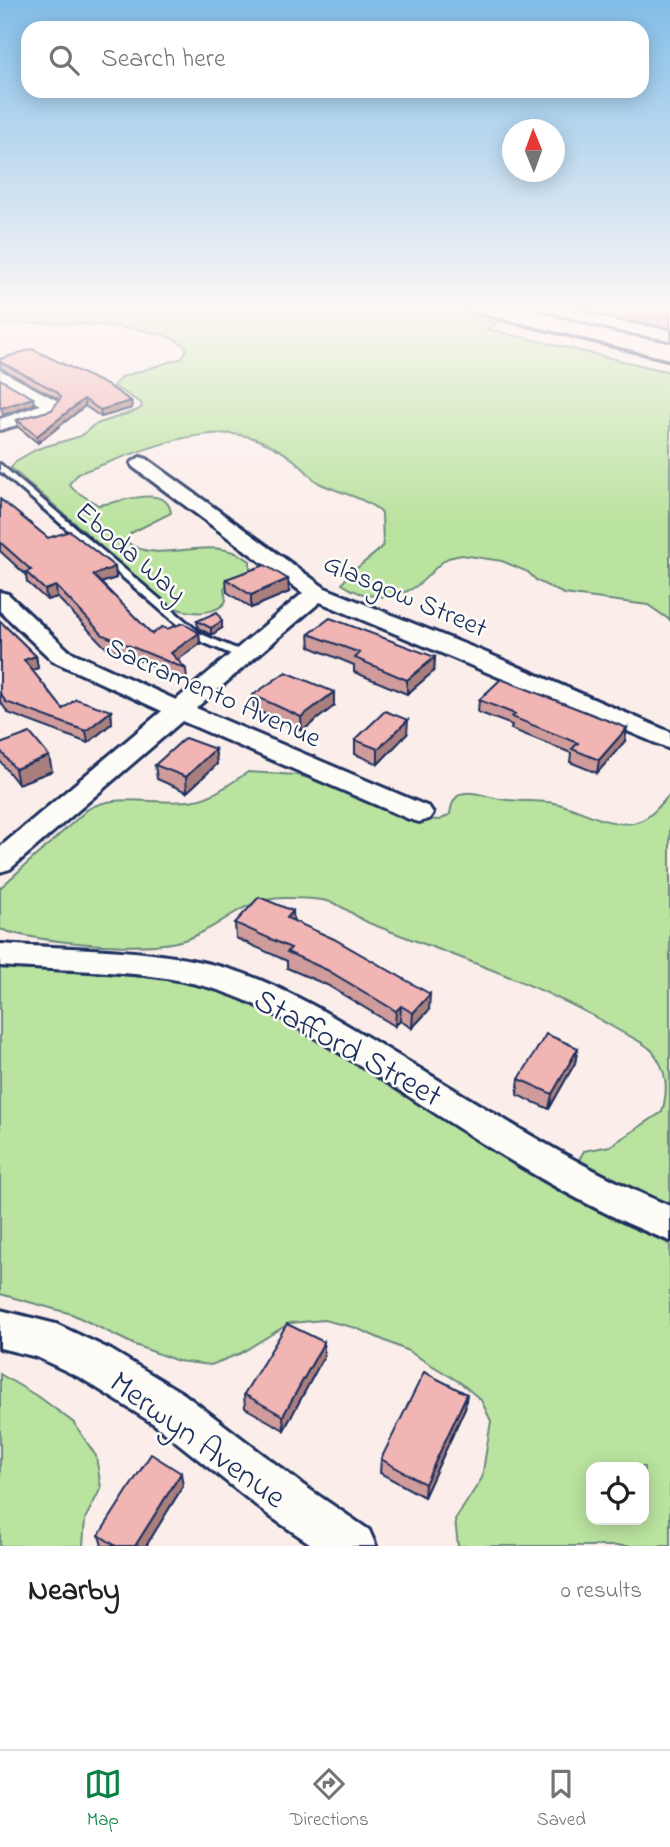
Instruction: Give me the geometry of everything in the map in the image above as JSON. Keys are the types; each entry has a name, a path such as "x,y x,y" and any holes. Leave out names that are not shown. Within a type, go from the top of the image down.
{"street":[{"path":"0,425 49,408 47,400 6,378"},
{"name":"Glasgow Street","path":"140,463 317,593 476,657 670,741"},
{"path":"0,862 317,593"},
{"name":"Sacramento Avenue","path":"0,599 61,656 181,711 419,813"},
{"name":"Stafford Street","path":"0,955 153,966 230,982 281,1003 532,1153 630,1208 670,1224"},
{"name":"Merwyn Avenue","path":"0,1329 42,1338 96,1364 169,1409 287,1501 353,1546"}],"lane":[{"name":"Eboda Way","path":"0,467 197,636 243,655"}],"green space":[{"path":"121,378 670,378 670,620 648,605 564,594 537,581 528,572 502,561 462,555 448,558 406,592 388,596 359,593 342,584 383,546 382,513 360,499 319,483 294,460 265,442 239,434 217,433 193,436 145,449 79,473 69,484 98,505 140,497 161,499 167,504 171,513 131,533 127,542 140,549 155,552 219,549 235,552 250,561 250,572 224,588 226,601 218,608 206,612 181,610 145,588 11,468 16,461 37,449 81,436 94,425 142,407 141,403 113,386"},
{"path":"248,772 297,775 343,788 423,819 440,820 450,814 456,797 476,793 507,800 554,803 613,822 633,823 649,816 670,794 670,1207 577,1163 584,1151 610,1146 662,1112 666,1089 664,1074 662,1066 650,1049 558,998 496,971 369,923 333,903 306,898 285,898 255,903 198,935 167,944 64,942 0,929 0,888 88,809 113,801 195,800 216,792"},
{"path":"0,967 163,978 221,989 270,1010 670,1245 670,1546 458,1546 455,1520 482,1478 491,1421 481,1400 461,1383 408,1351 356,1328 324,1320 290,1323 241,1353 211,1365 178,1361 135,1345 72,1314 0,1294"},
{"path":"0,1374 42,1399 74,1423 96,1456 101,1488 85,1519 83,1546 0,1546"}],"building":[{"path":"31,378 93,378 131,401 100,410 84,399 37,436 17,420 52,410 61,397 56,391"},
{"path":"0,379 33,398 1,408"},
{"path":"0,499 48,538 70,531 115,567 93,575 152,634 162,627 167,629 183,623 199,633 171,653 186,669 103,635 56,586 45,590 26,572 31,570 0,542"},
{"path":"265,565 288,579 251,595 226,579"},
{"path":"217,612 222,621 211,628 197,621"},
{"path":"330,618 435,657 407,680 355,658 360,653 309,634"},
{"path":"0,621 36,656 24,660 63,709 76,699 111,711 86,731 6,702 0,693"},
{"path":"286,672 334,692 301,717 253,695"},
{"path":"501,679 627,728 599,760 572,749 578,743 512,717 515,714 479,700"},
{"path":"385,711 408,720 378,749 355,740"},
{"path":"30,733 49,756 15,769 0,750 0,744"},
{"path":"185,738 215,749 186,777 155,765"},
{"path":"259,897 293,911 287,918 334,939 430,994 413,1013 401,1006 396,1011 327,970 287,952 291,948 235,923"},
{"path":"546,1034 578,1048 552,1094 519,1079"},
{"path":"287,1324 324,1342 283,1416 244,1394"},
{"path":"424,1372 467,1394 425,1484 381,1459"},
{"path":"151,1454 181,1473 135,1546 116,1546 99,1535"}]}
